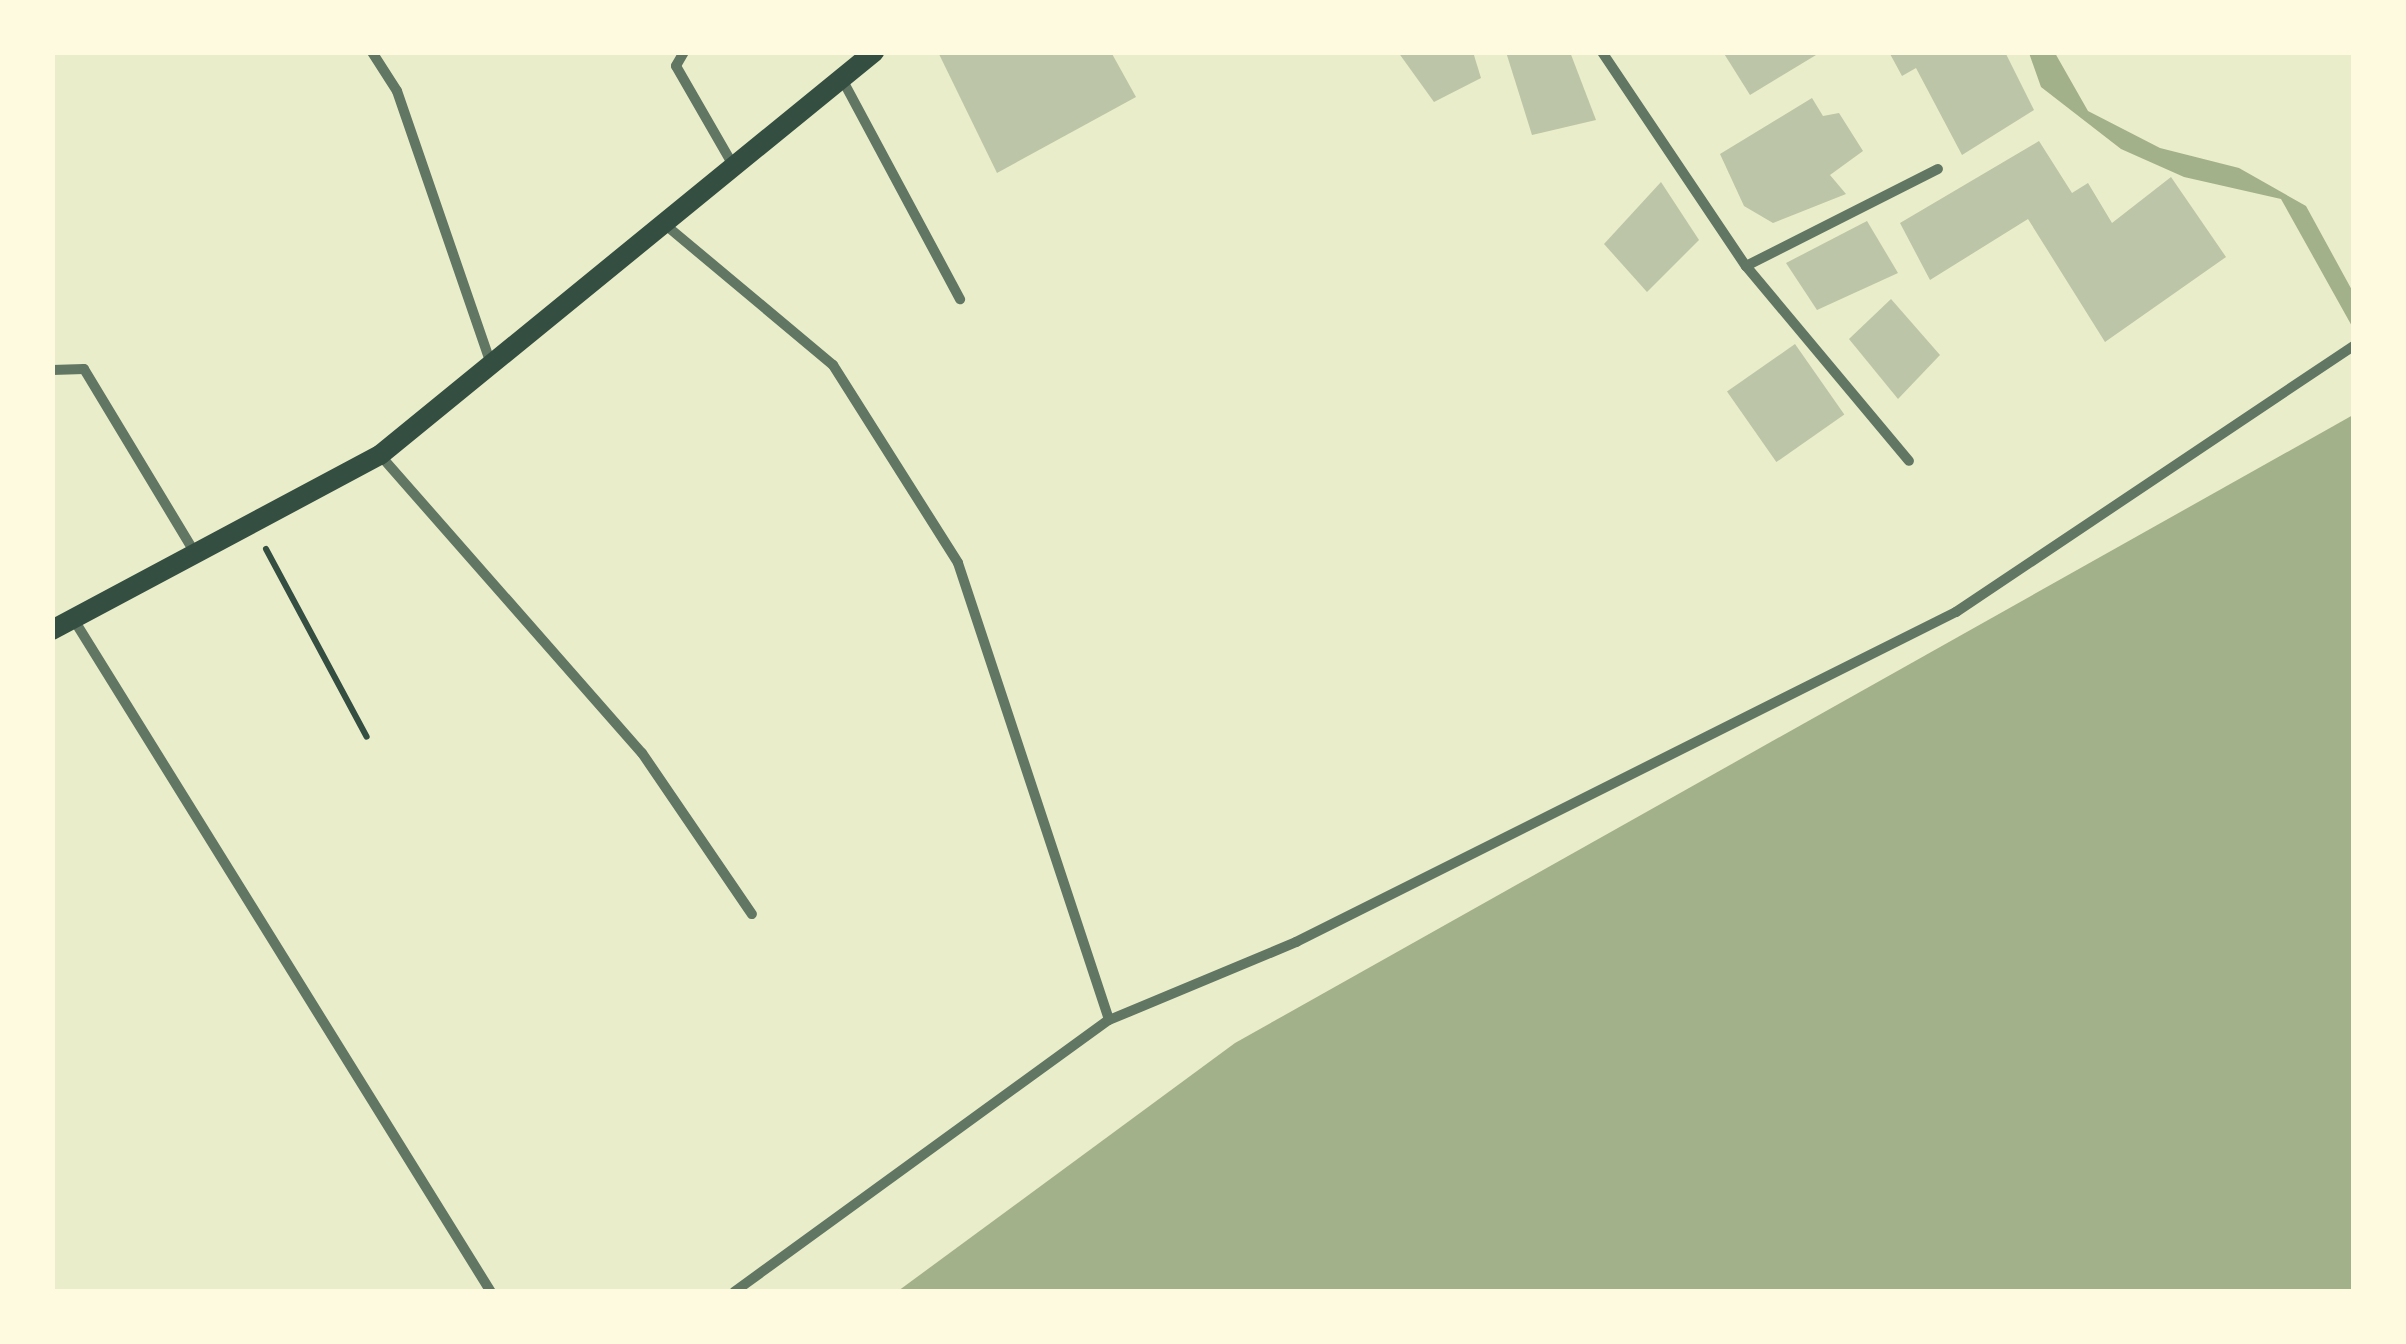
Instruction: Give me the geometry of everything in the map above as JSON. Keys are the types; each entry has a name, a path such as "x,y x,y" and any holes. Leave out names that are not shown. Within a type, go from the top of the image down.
{"main road":[{"path":"52,630 199,560 380,455 490,358 874,52"}],"street":[{"path":"372,52 397,92 490,358"},
{"path":"684,52 676,66 733,165"},
{"path":"1602,52 1746,266 1908,462"},
{"path":"842,78 960,298"},
{"path":"1746,266 1938,169"},
{"path":"661,222 832,365 958,563 1108,1020"},
{"path":"734,1292 1108,1020 1296,942 1956,612 2354,346"},
{"path":"52,370 84,370 199,560"},
{"path":"380,455 642,753 752,914"},
{"path":"74,620 491,1292"}],"path":[{"path":"254,528 366,737"}],"shaded area":[{"path":"2029,53 2055,53 2088,111 2160,148 2239,168 2306,206 2353,292 2353,328 2281,199 2184,177 2121,149 2041,87"},
{"path":"2353,415 2353,1291 898,1291 1235,1043"}],"building":[{"path":"938,52 1111,52 1136,97 997,173"},
{"path":"1398,52 1473,52 1481,78 1434,102"},
{"path":"1506,52 1570,52 1596,120 1532,135"},
{"path":"1723,52 1821,52 1750,95"},
{"path":"1889,52 2005,52 2034,110 1962,155 1916,68 1902,76"},
{"path":"1812,98 1823,116 1839,113 1863,151 1830,175 1846,194 1773,223 1744,206 1720,154"},
{"path":"2039,141 2072,193 2088,183 2112,223 2171,177 2226,257 2105,342 2028,219 1930,280 1900,223"},
{"path":"1661,182 1699,240 1647,292 1604,244"},
{"path":"1867,221 1898,273 1817,310 1786,263"},
{"path":"1891,299 1940,355 1898,399 1849,339"},
{"path":"1795,344 1844,414 1776,462 1727,392"}]}
